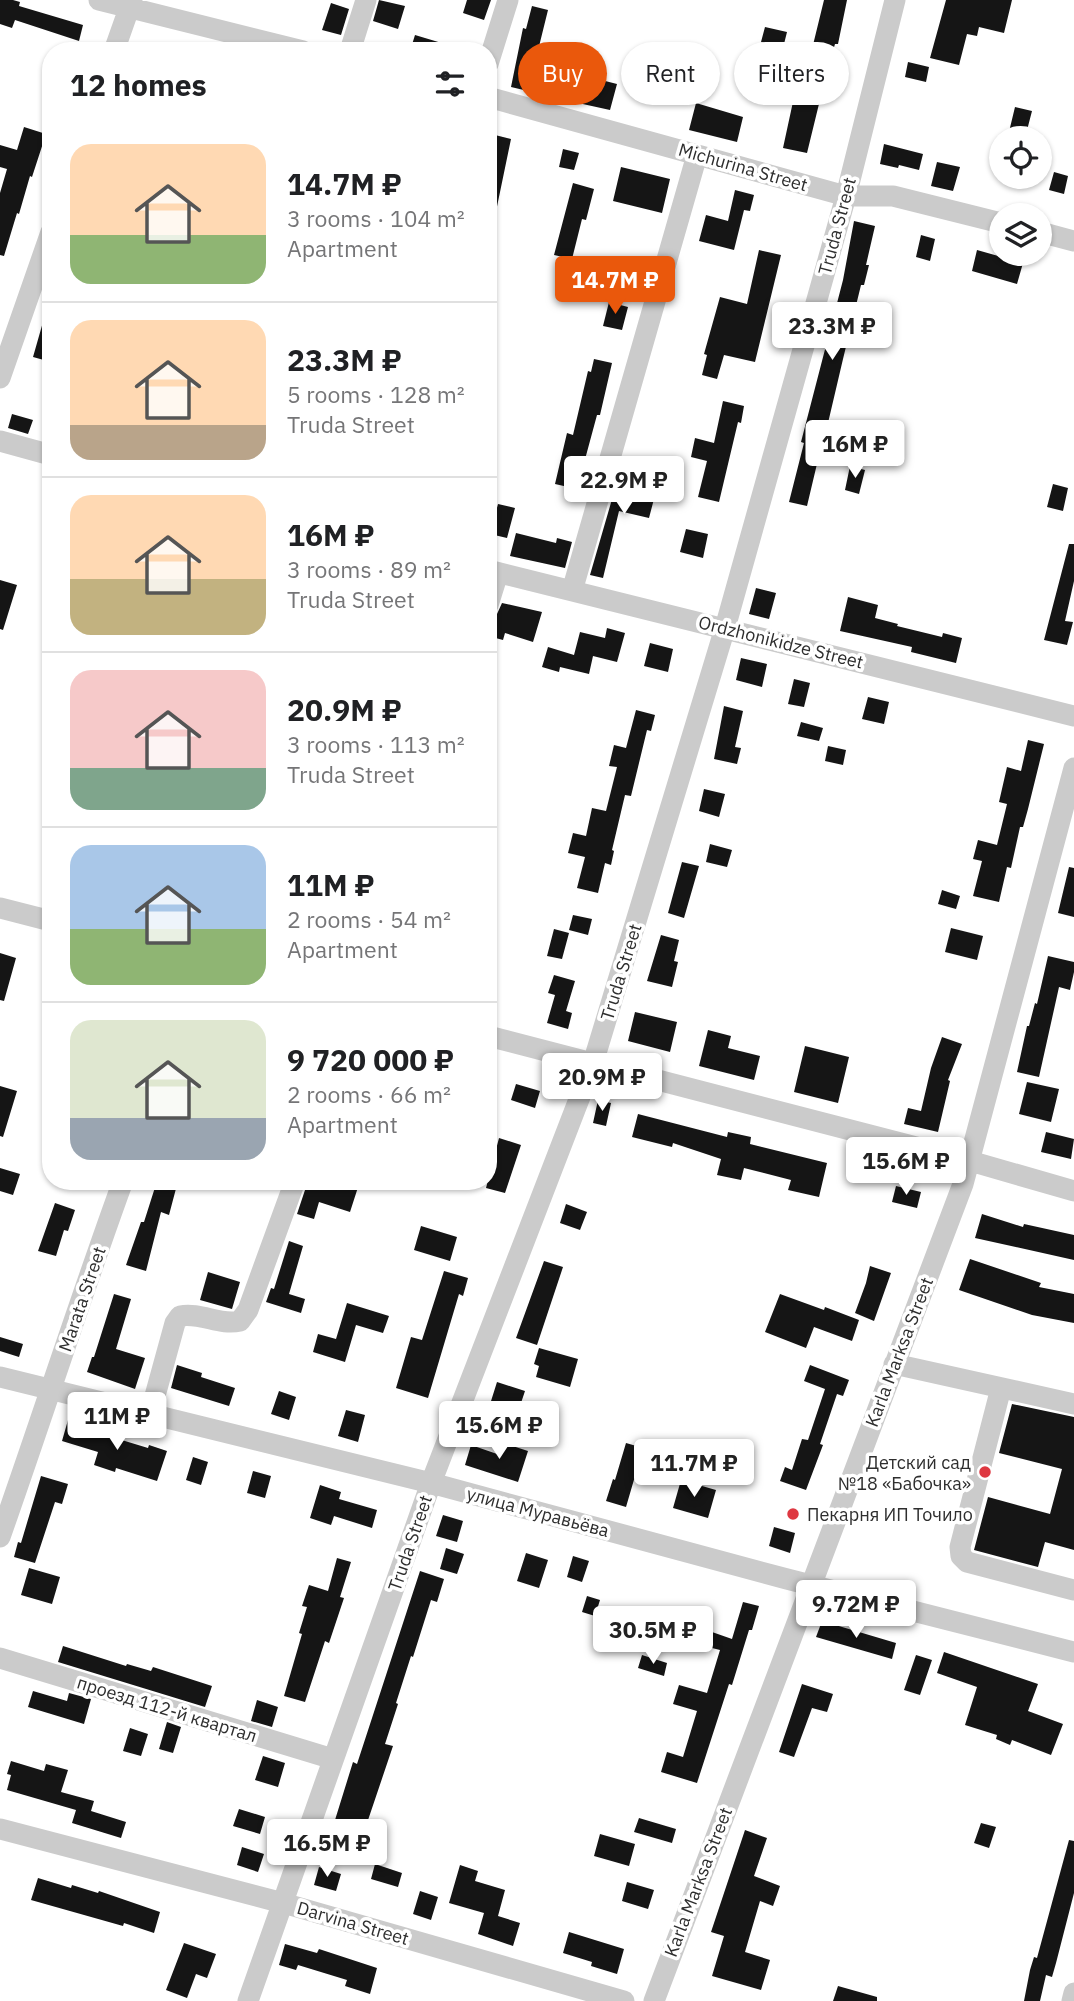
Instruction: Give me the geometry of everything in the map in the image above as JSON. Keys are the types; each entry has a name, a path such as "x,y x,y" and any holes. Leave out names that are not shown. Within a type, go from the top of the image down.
{"street":[{"path":"99,0 130,4 270,42"},
{"path":"353,42 366,0"},
{"path":"495,42 508,0"},
{"name":"Truda Street","path":"248,2001 431,1483 593,1063 725,628 846,196 895,0"},
{"path":"117,42 130,4"},
{"name":"Michurina Street","path":"497,99 846,196 894,196 989,220"},
{"path":"572,591 698,155"},
{"path":"1052,235 1074,241"},
{"path":"0,378 42,258"},
{"path":"0,441 42,453"},
{"name":"Ordzhonikidze Street","path":"497,572 1074,716"},
{"name":"Karla Marksa Street","path":"654,2001 970,1161 1074,768"},
{"path":"0,908 42,919"},
{"path":"497,1038 970,1161 1074,1191"},
{"name":"Marata Street","path":"0,1537 52,1390 82,1294 121,1190"},
{"path":"150,1414 175,1324 180,1316 190,1314 231,1324 240,1321 248,1310 292,1190"},
{"path":"894,1364 1074,1404"},
{"name":"улица Муравьёва","path":"0,1377 431,1483 1074,1652"},
{"path":"1001,1388 960,1547 961,1556 967,1562 1074,1590"},
{"name":"проезд 112-й квартал","path":"0,1658 333,1759"},
{"name":"Darvina Street","path":"0,1829 283,1903 624,2001"},
{"path":"1072,2001 1074,1993"}],"building":[{"path":"0,0 20,2 19,6 83,25 79,41 15,20 12,28 0,24"},
{"path":"379,0 405,6 398,29 373,21"},
{"path":"467,0 491,0 484,20 463,13"},
{"path":"824,0 847,0 838,42 814,42"},
{"path":"946,0 1012,0 1004,33 979,27 977,36 967,34 959,65 930,58"},
{"path":"331,3 349,9 341,35 322,30"},
{"path":"532,6 548,10 540,42 520,42 523,28 526,29"},
{"path":"765,27 787,32 784,42 761,42"},
{"path":"415,35 438,42 413,42"},
{"path":"518,53 518,89 511,87"},
{"path":"908,62 929,67 926,82 905,77"},
{"path":"607,81 617,84 610,110 587,105 607,105"},
{"path":"695,105 743,117 737,142 689,130"},
{"path":"792,105 819,105 807,153 783,148"},
{"path":"1015,107 1032,111 1028,126 1010,126"},
{"path":"24,127 42,133 42,146 4,256 0,255 0,193 7,169 0,167 0,145 17,150"},
{"path":"497,136 511,139 497,207"},
{"path":"884,144 923,154 919,170 880,164"},
{"path":"563,149 579,153 574,170 559,167"},
{"path":"937,162 960,167 953,191 931,186"},
{"path":"621,167 670,179 662,213 613,201"},
{"path":"1054,172 1068,176 1064,194 1049,190 1052,189"},
{"path":"573,183 594,189 586,220 582,219 572,259 554,255"},
{"path":"735,190 754,195 750,211 744,210 734,250 699,241 706,215 728,221"},
{"path":"854,221 875,226 866,265 869,265 864,285 861,285 843,359 825,448 821,447 807,506 789,502 804,443 801,442 843,280"},
{"path":"921,235 935,239 930,261 916,257"},
{"path":"759,250 781,255 755,362 724,355 717,379 702,375 707,355 704,354 720,297 747,304"},
{"path":"977,250 989,253 989,266 1022,266 1017,284 972,271"},
{"path":"609,302 628,307 622,330 603,326"},
{"path":"42,326 42,360 33,357"},
{"path":"594,359 612,363 600,415 597,415 577,489 555,484 567,433 573,435 588,371 591,372"},
{"path":"723,401 744,406 719,502 698,497 707,461 691,457 695,438 714,443"},
{"path":"12,414 33,420 28,434 8,428"},
{"path":"850,466 865,470 859,494 845,490"},
{"path":"642,476 659,480 649,518 619,511 603,578 590,575 617,482 639,488"},
{"path":"1053,484 1068,488 1063,511 1047,507"},
{"path":"498,504 515,508 507,538 497,536"},
{"path":"686,529 708,534 703,558 680,552"},
{"path":"516,533 556,543 557,538 572,542 565,568 510,556"},
{"path":"1069,544 1074,544 1074,581 1065,621 1073,622 1067,645 1044,640"},
{"path":"0,580 17,585 3,630 0,629"},
{"path":"756,588 776,593 769,619 749,614"},
{"path":"848,597 878,605 875,618 898,624 897,626 942,637 943,633 962,638 956,663 911,652 912,647 840,631"},
{"path":"502,603 542,612 533,642 505,633 503,640 497,638 497,614"},
{"path":"607,628 625,633 617,662 593,656 589,674 560,667 559,672 542,667 548,647 574,655 580,632 605,638"},
{"path":"650,643 673,649 668,672 644,666"},
{"path":"741,658 767,664 762,687 736,680"},
{"path":"794,679 810,683 804,707 788,704"},
{"path":"868,697 889,702 884,724 862,719"},
{"path":"724,706 743,711 735,747 741,748 737,764 714,759"},
{"path":"636,710 655,715 651,731 647,730 631,796 625,795 611,865 605,863 598,893 577,888 585,857 568,853 573,833 586,836 592,808 606,811 617,767 609,766 614,745 626,748"},
{"path":"801,722 823,728 819,741 797,736"},
{"path":"1028,740 1044,744 1011,868 1007,867 999,902 973,896 982,861 973,859 978,840 997,845 1007,804 999,802 1007,767 1021,771"},
{"path":"828,746 846,750 843,765 825,761"},
{"path":"704,789 725,794 719,817 699,811"},
{"path":"710,844 732,850 727,867 706,862"},
{"path":"682,862 699,866 684,918 668,913"},
{"path":"1069,867 1074,868 1074,917 1058,913"},
{"path":"942,890 960,896 956,909 938,904"},
{"path":"573,915 592,919 588,935 569,930"},
{"path":"951,928 983,936 977,960 945,952"},
{"path":"554,929 569,933 562,959 547,956"},
{"path":"661,935 679,940 674,961 678,962 672,987 647,981"},
{"path":"0,953 16,958 4,1001 0,1000"},
{"path":"1048,956 1074,962 1074,972 1070,990 1059,987 1039,1077 1017,1072 1027,1026 1035,1003 1037,1004"},
{"path":"554,975 575,981 566,1011 572,1013 568,1029 547,1023 555,995 548,993"},
{"path":"635,1012 677,1022 670,1052 628,1041"},
{"path":"708,1030 731,1036 728,1048 760,1056 754,1080 699,1066"},
{"path":"942,1037 962,1044 948,1080 950,1081 938,1132 904,1124 908,1108 921,1111 931,1068"},
{"path":"805,1046 849,1057 838,1103 794,1092"},
{"path":"1027,1082 1059,1089 1051,1122 1019,1114"},
{"path":"516,1084 540,1091 535,1108 511,1100"},
{"path":"0,1086 17,1091 3,1137 0,1136"},
{"path":"598,1100 611,1103 606,1126 593,1123"},
{"path":"638,1114 727,1137 728,1132 751,1137 750,1144 827,1163 819,1197 788,1190 791,1180 744,1168 741,1180 717,1175 721,1159 673,1143 672,1147 632,1137"},
{"path":"1046,1132 1074,1139 1071,1159 1041,1152"},
{"path":"499,1138 521,1145 505,1193 494,1190 497,1190"},
{"path":"0,1168 20,1174 13,1195 0,1191"},
{"path":"896,1186 921,1192 917,1208 892,1202"},
{"path":"154,1190 176,1190 169,1215 161,1212 146,1271 126,1265 141,1222 144,1222"},
{"path":"305,1190 357,1190 350,1212 319,1202 314,1219 297,1214"},
{"path":"55,1203 75,1210 68,1231 64,1230 56,1256 38,1251"},
{"path":"566,1204 587,1212 580,1230 560,1223"},
{"path":"982,1214 1023,1227 1024,1224 1074,1235 1074,1260 975,1238"},
{"path":"421,1226 457,1237 450,1261 414,1250"},
{"path":"289,1241 303,1246 289,1294 305,1299 301,1313 266,1302 271,1288 274,1289"},
{"path":"970,1259 1041,1283 1039,1287 1074,1294 1074,1323 1032,1315 959,1290"},
{"path":"544,1261 563,1267 537,1345 516,1338"},
{"path":"870,1266 891,1273 874,1321 855,1313"},
{"path":"444,1271 468,1278 463,1296 459,1294 428,1398 396,1388 411,1337 422,1340"},
{"path":"208,1272 240,1282 232,1309 200,1300"},
{"path":"114,1294 131,1299 116,1349 145,1358 135,1389 87,1372"},
{"path":"780,1294 859,1320 852,1341 814,1327 806,1348 765,1332"},
{"path":"347,1303 389,1316 383,1333 356,1325 345,1362 313,1352 318,1334 336,1339"},
{"path":"0,1337 23,1344 19,1357 0,1351"},
{"path":"539,1348 578,1359 570,1387 536,1377 539,1366 534,1364"},
{"path":"177,1365 202,1373 201,1377 235,1388 229,1406 171,1388"},
{"path":"810,1365 849,1380 843,1396 837,1394 820,1444 823,1445 806,1490 780,1481 785,1467 792,1470 802,1439 808,1440 825,1389 804,1381"},
{"path":"497,1382 525,1391 519,1409 512,1406 506,1423 486,1417"},
{"path":"279,1391 296,1397 289,1420 271,1414"},
{"path":"1012,1404 1074,1417 1074,1550 1045,1542 1038,1567 974,1550 988,1497 1050,1514 1062,1469 999,1453"},
{"path":"346,1410 365,1415 358,1442 338,1436"},
{"path":"68,1420 93,1428 92,1431 167,1451 157,1481 116,1468 115,1472 94,1465 98,1452 62,1441"},
{"path":"503,1443 528,1451 518,1482 465,1465 471,1445 500,1455"},
{"path":"626,1443 671,1456 665,1474 638,1466 626,1507 606,1501"},
{"path":"193,1457 208,1462 201,1485 186,1480"},
{"path":"253,1471 271,1476 265,1498 247,1493"},
{"path":"41,1476 68,1484 62,1504 55,1502 35,1563 14,1557 18,1542 21,1543"},
{"path":"681,1480 716,1490 708,1518 673,1508"},
{"path":"320,1485 341,1492 339,1499 377,1510 372,1528 334,1516 331,1525 310,1518"},
{"path":"443,1515 463,1521 457,1542 436,1536"},
{"path":"774,1527 795,1533 790,1553 769,1546"},
{"path":"446,1548 464,1554 457,1574 440,1569"},
{"path":"526,1553 548,1560 539,1588 517,1581"},
{"path":"573,1556 589,1561 582,1582 567,1577"},
{"path":"337,1558 351,1562 340,1597 344,1598 329,1643 325,1641 305,1702 284,1696 302,1634 299,1633 307,1607 302,1606 309,1585 328,1591"},
{"path":"29,1568 60,1577 52,1604 21,1595"},
{"path":"420,1571 444,1579 437,1602 431,1600 396,1703 398,1704 385,1744 393,1746 365,1829 335,1820 353,1762 357,1764"},
{"path":"587,1596 600,1600 595,1616 582,1612"},
{"path":"743,1602 759,1606 732,1685 729,1684 697,1783 661,1772 667,1752 683,1757 697,1711 673,1704 679,1685 707,1693 720,1650 708,1647 712,1632 732,1639"},
{"path":"822,1621 896,1643 892,1659 816,1637"},
{"path":"63,1646 126,1666 127,1664 151,1671 153,1667 212,1686 205,1707 58,1662"},
{"path":"944,1652 1038,1684 1028,1711 1063,1724 1051,1755 1012,1740 1010,1745 996,1739 997,1735 965,1725 977,1687 937,1673"},
{"path":"642,1655 667,1663 664,1676 638,1668"},
{"path":"916,1655 932,1660 920,1695 904,1690"},
{"path":"802,1684 833,1694 827,1712 812,1708 794,1757 779,1752"},
{"path":"33,1691 67,1701 69,1693 91,1699 84,1724 28,1707"},
{"path":"257,1700 278,1707 272,1727 251,1721"},
{"path":"167,1722 181,1727 173,1753 159,1749"},
{"path":"130,1728 148,1734 141,1756 123,1751"},
{"path":"263,1756 285,1763 278,1787 255,1780"},
{"path":"11,1761 44,1771 46,1764 68,1770 61,1792 94,1801 91,1811 126,1822 121,1838 72,1823 76,1810 7,1790 11,1775 7,1774"},
{"path":"239,1809 265,1817 260,1834 233,1826"},
{"path":"639,1818 676,1829 672,1843 634,1832"},
{"path":"981,1823 996,1827 989,1848 974,1843"},
{"path":"745,1830 767,1838 754,1876 780,1886 773,1906 760,1901 745,1952 770,1960 761,1990 712,1976 724,1936 711,1932"},
{"path":"600,1834 635,1844 629,1866 594,1856"},
{"path":"1069,1840 1074,1841 1074,1893 1056,1963 1052,1977 1046,1975 1040,2001 1024,2001 1030,1970 1034,1957 1037,1958"},
{"path":"242,1847 264,1854 258,1872 237,1865"},
{"path":"375,1864 402,1873 398,1887 371,1879"},
{"path":"460,1865 478,1871 475,1881 505,1890 498,1916 520,1923 513,1946 478,1934 484,1913 449,1903"},
{"path":"319,1867 341,1874 336,1891 314,1885"},
{"path":"38,1878 71,1888 72,1885 98,1893 99,1891 160,1912 154,1933 31,1900"},
{"path":"627,1882 654,1890 648,1909 622,1901"},
{"path":"420,1891 438,1897 431,1920 413,1914"},
{"path":"569,1932 624,1949 617,1974 591,1966 592,1962 563,1953"},
{"path":"184,1943 216,1954 207,1978 196,1974 187,1998 166,1990"},
{"path":"285,1944 317,1953 319,1949 377,1968 370,1994 345,1986 347,1980 298,1965 296,1970 279,1965"},
{"path":"838,1986 877,1997 877,2001 833,2001"}],"place":[{"name":"Детский сад №18 «Бабочка»","path":"985,1472"},
{"name":"Пекарня ИП Точило","path":"793,1514"}]}
